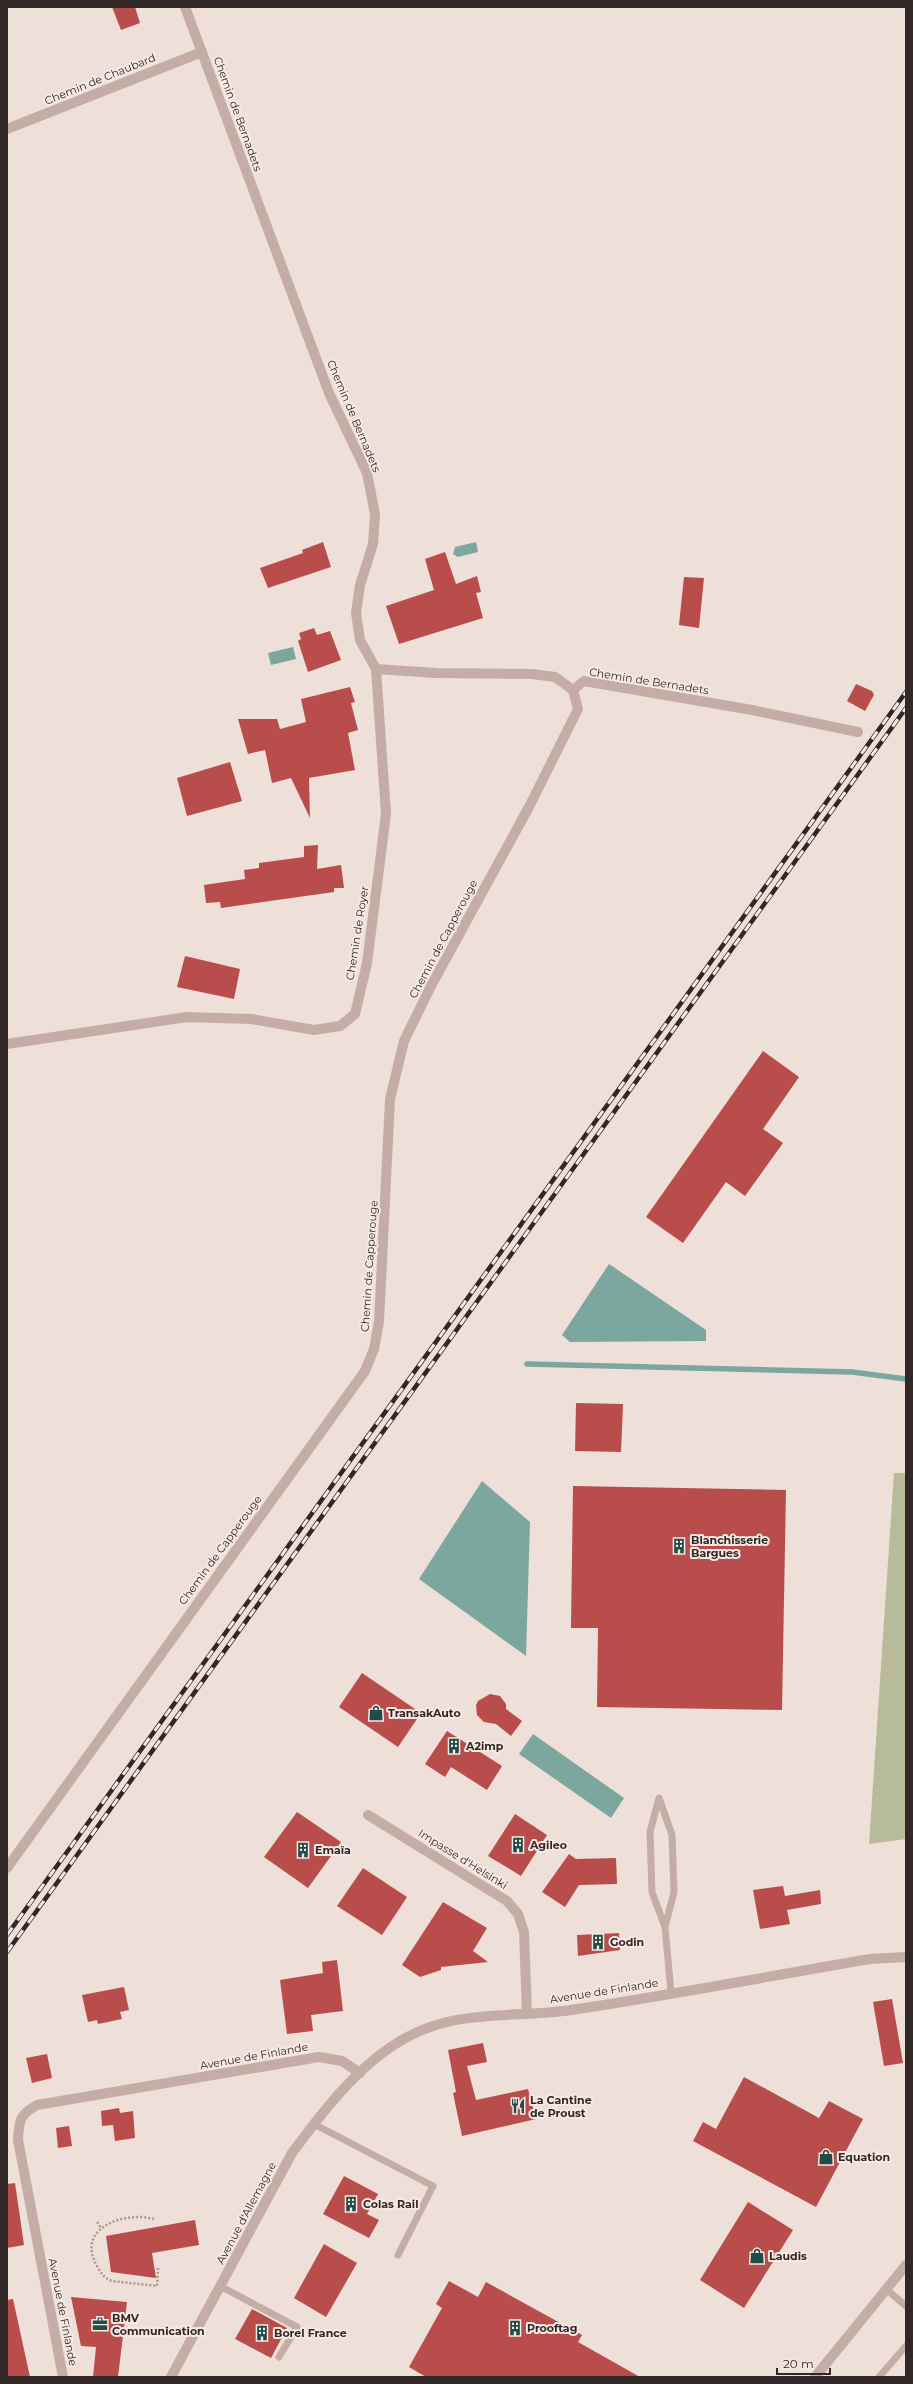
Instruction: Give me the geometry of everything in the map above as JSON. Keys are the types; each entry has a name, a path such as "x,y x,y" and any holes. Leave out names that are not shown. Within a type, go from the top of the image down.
{"street":[{"name":"Chemin de Bernadets","path":"185,7 329,393 366,473 375,514 373,544 360,585 356,613 360,640 376,670"},
{"name":"Chemin de Chaubard","path":"7,130 202,52"},
{"path":"376,670 436,673 532,674 556,677 573,690"},
{"name":"Chemin de Royer","path":"7,1044 187,1017 251,1019 314,1030 340,1026 354,1014 367,963 386,814 376,670"},
{"name":"Chemin de Bernadets","path":"573,690 584,682 752,710 858,732"},
{"name":"Chemin de Capperouge","path":"7,1868 365,1370 374,1349 379,1322 390,1099 404,1041 431,986 530,805 578,709 573,690"},
{"name":"Impasse d'Helsinki","path":"368,1815 507,1901 518,1914 524,1932 527,2013"},
{"name":"Avenue de Finlande","path":"63,2377 18,2140 19,2122 25,2111 37,2105 319,2057 342,2061 360,2073 397,2043 432,2026 459,2018 569,2010 870,1959 906,1957"},
{"name":"Avenue d'Allemagne","path":"171,2377 292,2153 314,2124 360,2073"},
{"path":"815,2377 906,2265"}],"lane":[{"path":"665,1927 674,1892 672,1835 659,1798 650,1832 652,1892 665,1927 671,1992"},
{"path":"314,2124 433,2186 398,2255"},
{"path":"220,2286 296,2327 279,2357"},
{"path":"886,2289 906,2306"},
{"path":"879,2377 906,2346"}],"path":[{"path":"154,2219 143,2216 127,2216 114,2220 101,2228 94,2238 93,2254 95,2262 106,2278 156,2286 158,2268"},
{"path":"97,2222 101,2228"}],"green space":[{"path":"894,1473 906,1473 906,1839 869,1844"}],"water":[{"path":"476,542 478,552 458,557 453,554 455,547"},
{"path":"293,647 296,659 271,665 268,653"},
{"path":"609,1264 706,1330 706,1341 570,1342 562,1335"},
{"path":"482,1481 530,1522 526,1656 419,1579"},
{"path":"533,1734 624,1798 611,1818 519,1754"}],"building":[{"path":"112,7 135,7 140,23 121,30"},
{"path":"323,542 331,567 268,588 260,568 303,553 302,550"},
{"path":"445,552 456,584 477,576 481,592 476,593 483,618 399,644 386,606 434,590 425,559"},
{"path":"684,577 704,578 699,628 679,625"},
{"path":"314,628 317,635 330,631 341,660 308,672 298,641 301,639 299,633"},
{"path":"856,684 872,691 874,695 865,711 847,701"},
{"path":"350,687 355,702 351,703 358,730 348,733 355,770 309,778 310,818 291,778 272,783 265,750 248,754 238,719 277,719 280,729 306,722 301,699"},
{"path":"230,762 242,801 187,816 177,778"},
{"path":"318,845 317,869 341,865 344,888 334,888 334,892 221,908 220,902 206,903 204,885 245,879 244,870 259,868 259,863 304,857 304,846"},
{"path":"185,956 240,969 234,999 177,987"},
{"path":"763,1051 799,1077 763,1129 783,1143 745,1196 726,1182 683,1243 646,1217"},
{"path":"576,1403 623,1404 621,1452 575,1451"},
{"name":"Blanchisserie Bargues","path":"573,1486 786,1490 782,1710 597,1707 598,1628 571,1628"},
{"path":"362,1673 421,1713 398,1747 339,1707"},
{"path":"490,1694 500,1696 506,1704 506,1709 522,1721 511,1736 496,1724 484,1722 477,1715 476,1705 478,1701"},
{"name":"A2imp","path":"447,1731 502,1766 487,1790 451,1767 445,1777 425,1764"},
{"name":"Emaïa","path":"297,1812 341,1842 308,1888 264,1857"},
{"name":"Agileo","path":"515,1814 547,1835 521,1876 488,1856"},
{"path":"569,1854 576,1859 616,1858 617,1884 579,1885 565,1907 542,1892"},
{"path":"363,1868 407,1897 382,1935 337,1906"},
{"path":"783,1886 785,1896 820,1890 821,1904 787,1910 790,1924 760,1929 753,1890"},
{"path":"443,1902 487,1928 473,1951 488,1962 441,1967 441,1970 420,1977 402,1965"},
{"name":"Godin","path":"619,1933 620,1950 578,1956 577,1935"},
{"path":"337,1960 343,2011 311,2015 313,2031 287,2034 280,1980 323,1973 322,1962"},
{"path":"124,1987 129,2010 120,2012 122,2019 98,2024 97,2020 88,2022 82,1995"},
{"path":"892,1999 903,2063 884,2066 873,2002"},
{"path":"483,2043 487,2062 467,2066 476,2100 528,2089 536,2119 462,2136 453,2093 456,2092 448,2050"},
{"path":"47,2054 52,2078 32,2083 26,2058"},
{"path":"744,2077 819,2118 829,2101 863,2119 816,2207 693,2141 703,2122 716,2129"},
{"path":"119,2108 120,2113 133,2111 135,2138 115,2141 113,2125 102,2126 101,2111"},
{"path":"69,2126 72,2146 58,2148 56,2128"},
{"name":"Colas Rail","path":"344,2176 378,2194 367,2214 379,2220 369,2238 323,2214"},
{"path":"15,2183 24,2245 7,2248 7,2184"},
{"path":"748,2202 793,2230 744,2308 700,2280"},
{"path":"195,2220 199,2245 152,2253 156,2278 111,2272 106,2236"},
{"path":"324,2244 357,2263 326,2317 294,2298"},
{"name":"Prooftag","path":"449,2281 478,2297 486,2282 582,2335 578,2342 640,2377 426,2377 409,2367 442,2308 436,2304"},
{"name":"BMV Communication","path":"71,2297 127,2302 118,2377 93,2377 96,2347 81,2346"},
{"path":"13,2299 30,2377 7,2377 7,2300"},
{"name":"Borel France","path":"252,2309 287,2328 271,2358 235,2339"}],"waterway":[{"path":"527,1364 852,1372 906,1379"}],"railway":[{"path":"7,1935 906,692"},
{"path":"7,1952 906,708"}],"place":[{"name":"Blanchisserie Bargues","path":"679,1546"},
{"name":"TransakAuto","path":"376,1713"},
{"name":"A2imp","path":"454,1746"},
{"name":"Agileo","path":"518,1845"},
{"name":"Emaïa","path":"303,1850"},
{"name":"Godin","path":"598,1942"},
{"name":"La Cantine de Proust","path":"518,2106"},
{"name":"Equation","path":"826,2157"},
{"name":"Colas Rail","path":"351,2204"},
{"name":"Laudis","path":"757,2256"},
{"name":"BMV Communication","path":"100,2324"},
{"name":"Prooftag","path":"515,2328"},
{"name":"Borel France","path":"262,2333"}]}
